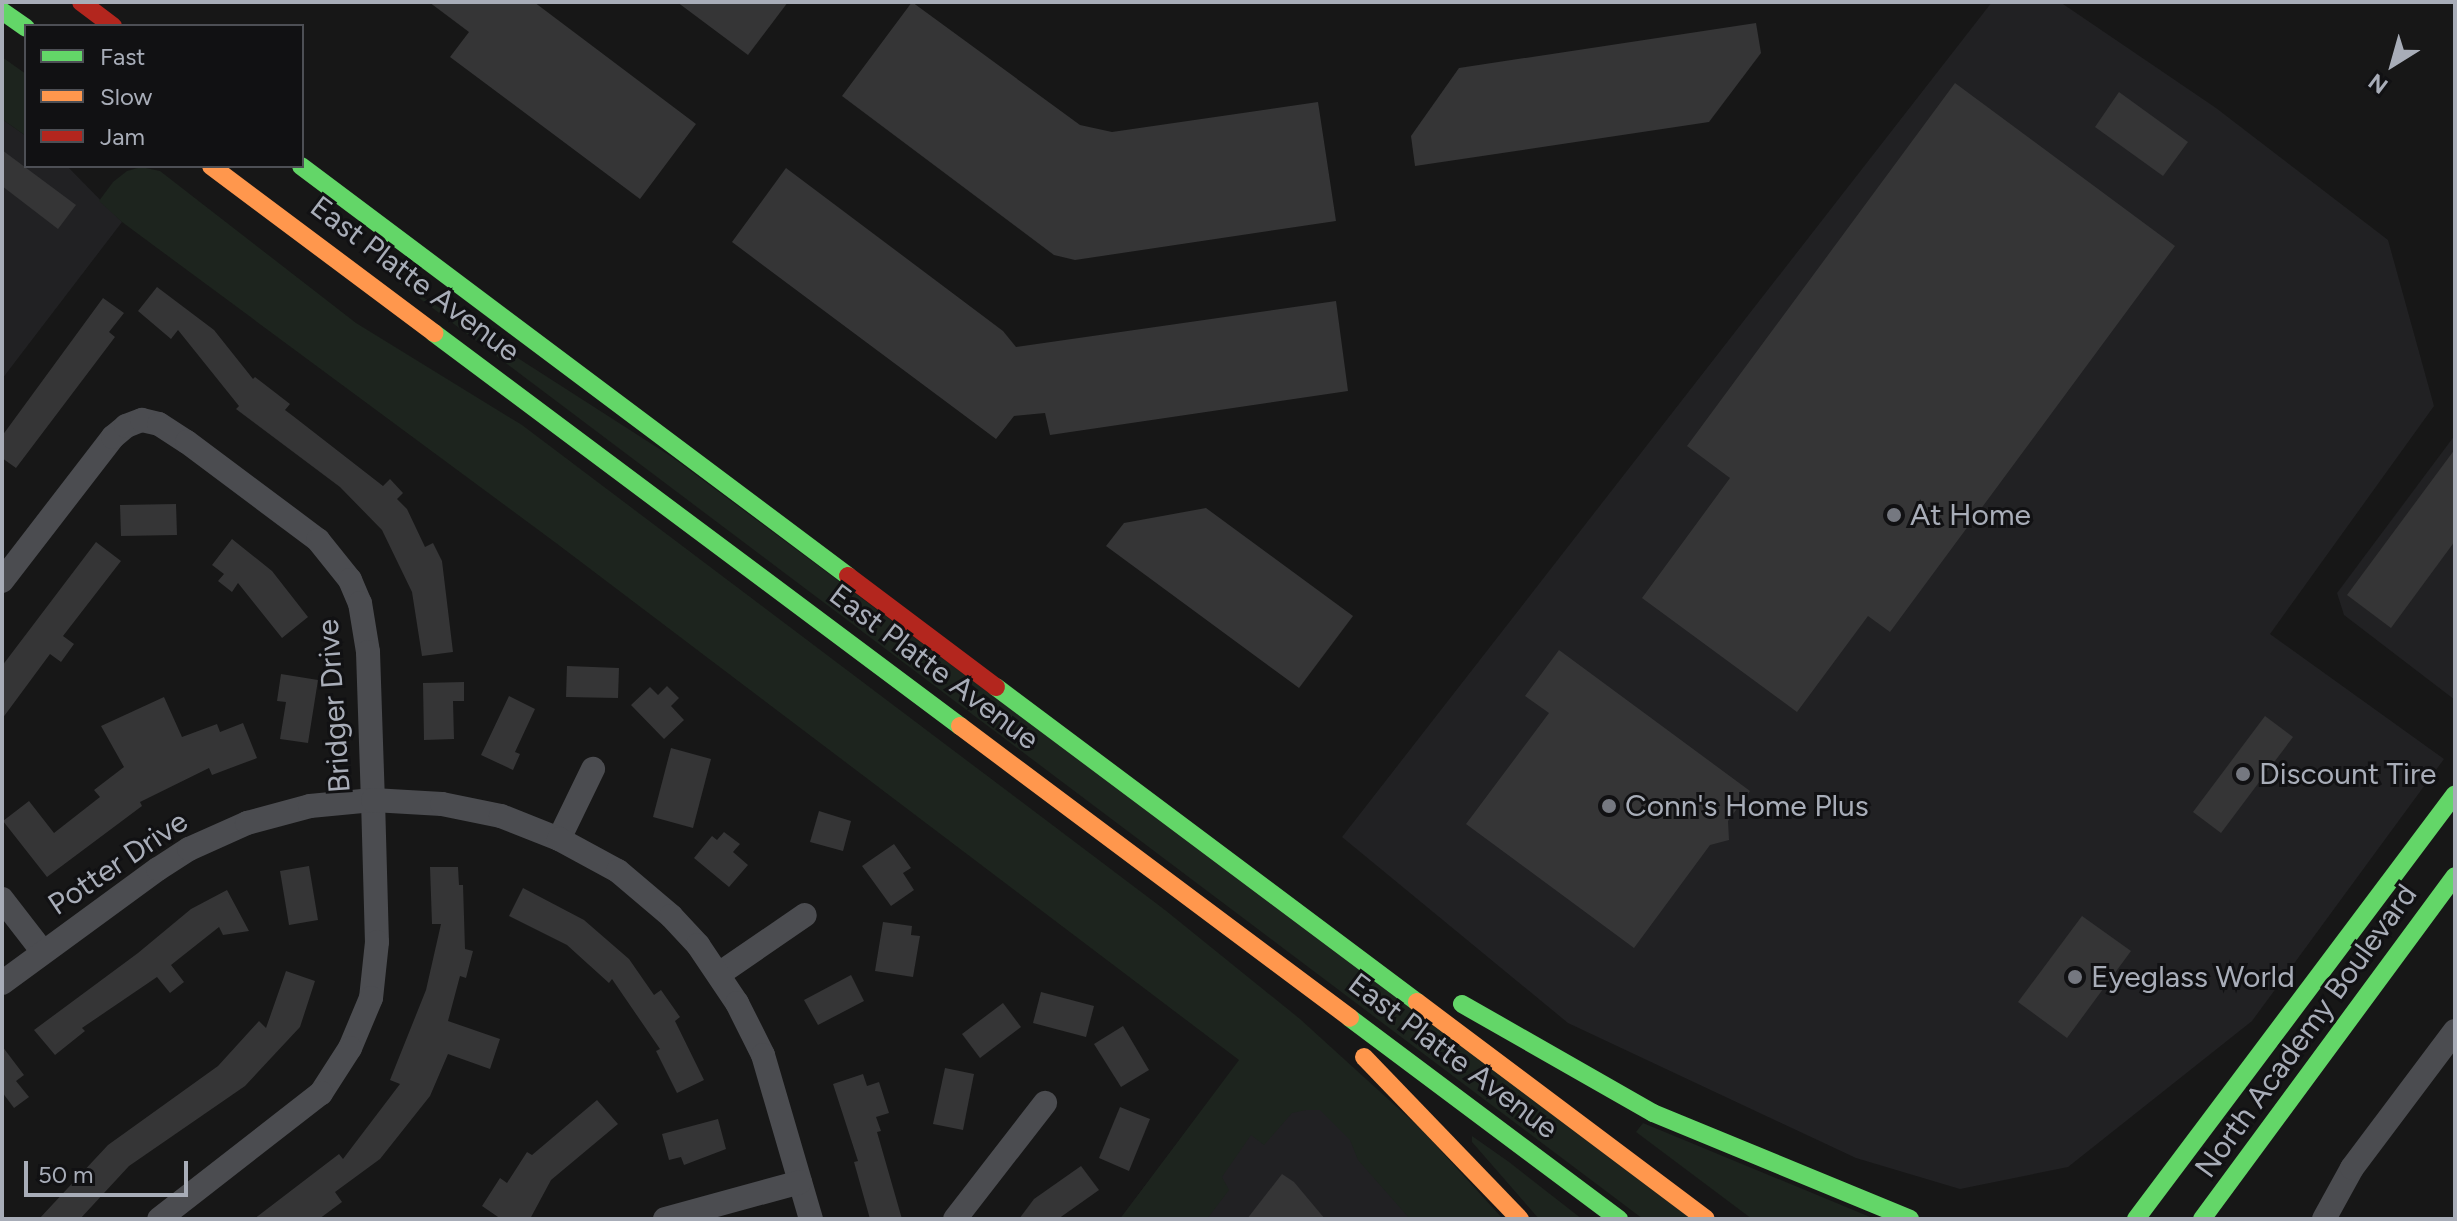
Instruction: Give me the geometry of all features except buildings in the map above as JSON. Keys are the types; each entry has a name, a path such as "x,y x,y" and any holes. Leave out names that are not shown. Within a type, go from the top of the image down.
{"highway":[{"path":"81,2 110,24"},
{"path":"2,11 24,27"},
{"name":"East Platte Avenue","path":"214,168 1619,1219"},
{"name":"East Platte Avenue","path":"304,168 1706,1219"},
{"name":"North Academy Boulevard","path":"2141,1212 2455,794"},
{"name":"North Academy Boulevard","path":"2202,1219 2455,876"},
{"path":"1315,924 1410,973"},
{"path":"1251,946 1456,1150 1520,1219"},
{"path":"1448,996 1597,1084 1653,1113 1910,1219"},
{"path":"1456,1150 1481,1191 1490,1215"},
{"path":"2120,1219 2141,1212"}],"street":[{"name":"Bridger Drive","path":"2,581 113,437 126,426 142,420 159,424 318,540 350,580 360,603 368,652 373,800 376,972 371,998 350,1048 321,1093 159,1219"},
{"path":"559,839 593,769"},
{"name":"Potter Drive","path":"2,983 158,869 216,836 310,806 373,800 472,808 559,839 618,871 671,916 719,974 767,1066 811,1219"},
{"path":"2,899 43,952"},
{"path":"719,974 805,915"},
{"path":"2324,1219 2352,1168 2455,1031"},
{"path":"955,1219 1045,1103"},
{"path":"665,1219 800,1182"}],"shaded area":[{"path":"1992,2 2060,2 2216,108 2388,240 2434,406 2270,634 2444,759 2252,1021 2068,1167 1960,1189 1856,1158 1568,1023 1342,837"},
{"path":"2,57 24,73 24,135 2,119"},
{"path":"2,119 24,135 24,168 69,168 122,222 2,379"},
{"path":"146,168 160,171 356,323 522,425 1165,910 1300,1019 1421,1129 1503,1219 1410,1219 1358,1160 1350,1140 1320,1110 1306,1110 1292,1113 1264,1145 1251,1135 1222,1177 1229,1190 1207,1219 1120,1219 1239,1060 556,543 122,222 99,201 113,182 127,171"},
{"path":"390,276 672,457 1696,1219 1643,1219"},
{"path":"2455,435 2455,700 2344,615 2337,593"},
{"path":"1240,1060 1503,1219 1120,1219"},
{"path":"1643,1123 1875,1219 1752,1219 1636,1132"},
{"path":"1472,1136 1582,1219 1539,1219 1472,1142"}],"traffic: fast":[{"path":"2,11 24,27"},
{"path":"304,168 848,576"},
{"path":"434,333 960,726"},
{"path":"996,687 1417,1002"},
{"path":"2136,1219 2455,794"},
{"path":"2202,1219 2455,876"},
{"path":"1462,1004 1653,1113 1910,1219"},
{"path":"1350,1018 1619,1219"}],"traffic: slow":[{"path":"214,168 434,333"},
{"path":"960,726 1350,1018"},
{"path":"1417,1002 1706,1219"},
{"path":"1364,1057 1520,1219"}],"traffic: jam":[{"path":"81,2 110,24"},
{"path":"848,576 996,687"}],"place":[{"name":"At Home","path":"1894,515"},
{"name":"Discount Tire","path":"2243,774"},
{"name":"Conn's Home Plus","path":"1609,806"},
{"name":"Eyeglass World","path":"2075,977"}]}
